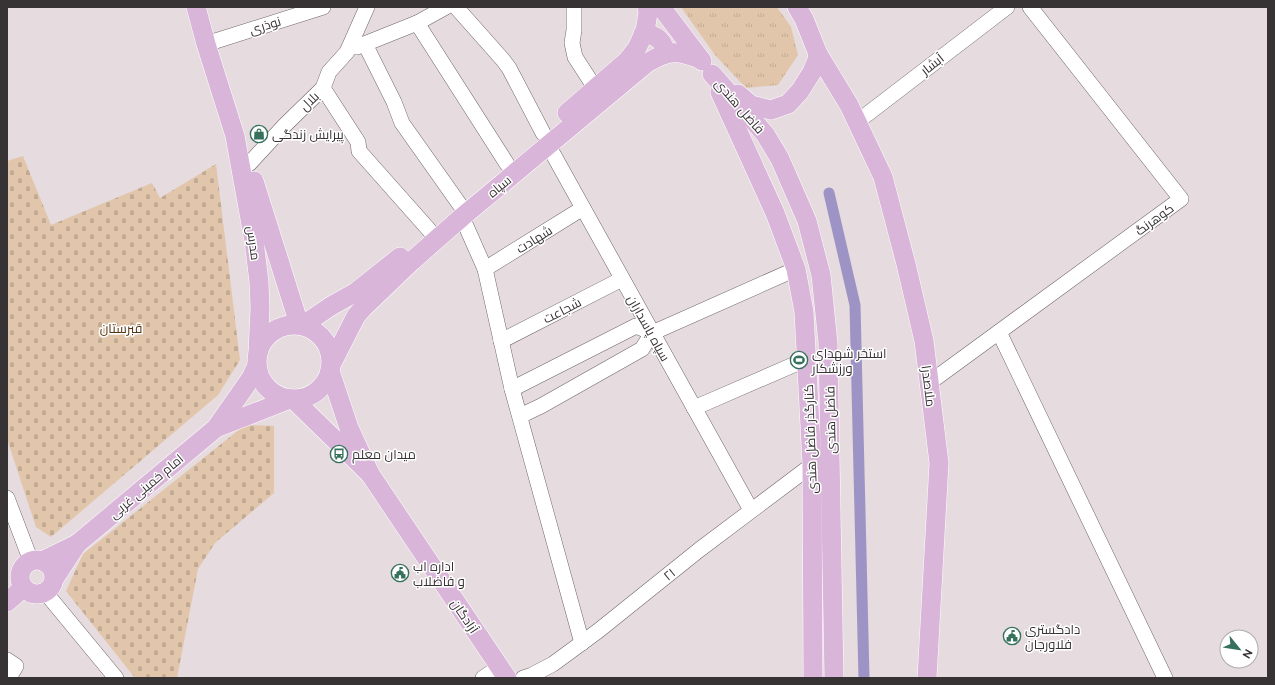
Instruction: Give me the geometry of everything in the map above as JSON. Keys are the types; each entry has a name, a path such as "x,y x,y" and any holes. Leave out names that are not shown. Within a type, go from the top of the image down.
{"main road":[{"name":"مدرس","path":"196,7 235,136 254,241 259,282 260,308 257,359"},
{"name":"سپاه","path":"301,325 356,292 430,231 461,211 545,139 595,88 627,61 637,48 645,31 648,13 647,7"},
{"path":"662,7 712,74 751,105 771,110 788,104 800,91 812,72 818,54"},
{"name":"ملاصدرا","path":"797,7 804,19 818,54 849,105 883,177 906,264 924,341 939,462 927,678"},
{"path":"643,34 652,35 660,40 664,47 664,54"},
{"name":"سپاه","path":"330,368 356,316 507,164 545,139 658,56 680,52 700,59"},
{"name":"کنارگذر فاضل هندی","path":"712,74 775,213 796,269 804,312 812,465 813,678"},
{"name":"فاضل هندی","path":"712,74 765,134 780,159 807,221 821,275 828,343 834,678"},
{"name":"مدرس","path":"235,136 248,164 301,325"},
{"path":"290,324 301,325 317,332 324,339 329,347 331,357 330,368 323,385 316,392 299,399 281,397 266,386 260,376 257,359 263,342 271,333 281,326 290,324"},
{"name":"امام خمینی غربی","path":"37,561 77,544 216,428 251,378 257,359"},
{"path":"330,368 349,428 370,474"},
{"path":"291,399 370,474"},
{"name":"امام خمینی غربی","path":"216,428 291,399"},
{"name":"آزادگان","path":"370,474 502,674"},
{"name":"امام خمینی غربی","path":"50,586 77,544"},
{"path":"37,561 47,564 51,568 53,574 50,586 39,594 28,592 21,584 20,573 26,564 37,561"},
{"path":"7,602 23,588"}],"street":[{"name":"نوذری","path":"206,44 323,7"},
{"name":"بلال","path":"248,164 323,88 329,72 347,52 366,7"},
{"name":"بلال","path":"347,52 417,23 446,7"},
{"name":"سپاه پاسداران","path":"456,7 509,68 545,139 751,510"},
{"path":"574,7 574,30 572,43 575,57 595,88"},
{"name":"آبشار","path":"857,122 1007,7"},
{"name":"کوهرنگ","path":"929,383 1181,199 1030,7"},
{"path":"417,23 507,164"},
{"path":"365,44 394,102 402,123 461,211 485,269 512,389 582,642"},
{"path":"323,88 358,142 358,151 430,231"},
{"name":"شهادت","path":"485,269 583,208"},
{"path":"520,416 541,406 642,349 652,333 796,269"},
{"name":"شجاعت","path":"501,341 622,279"},
{"path":"512,389 636,326 652,333"},
{"path":"999,332 1166,678"},
{"path":"694,408 807,359"},
{"name":"۲۱","path":"523,678 553,664 751,510 812,465"},
{"path":"7,498 37,561"},
{"path":"50,586 115,678"},
{"path":"7,660 16,666 9,678"},
{"path":"483,678 502,674"}],"green space":[{"path":"681,7 777,7 791,27 798,55 778,85 746,88 715,55"},
{"name":"قبرستان","path":"23,156 51,225 152,183 160,198 216,164 240,360 218,395 51,537 36,527 7,439 7,161"},
{"path":"245,425 274,426 274,493 215,543 198,569 177,678 135,678 66,591 83,554"}],"waterway":[{"path":"829,193 855,305 864,678"}],"place":[{"name":"پیرایش زندگی","path":"259,134"},
{"name":"استخر شهدای ورزشکار","path":"799,360"},
{"name":"میدان معلم","path":"339,454"},
{"name":"اداره اب و فاضلاب","path":"400,573"},
{"name":"دادگستری فلاورجان","path":"1012,636"}]}
